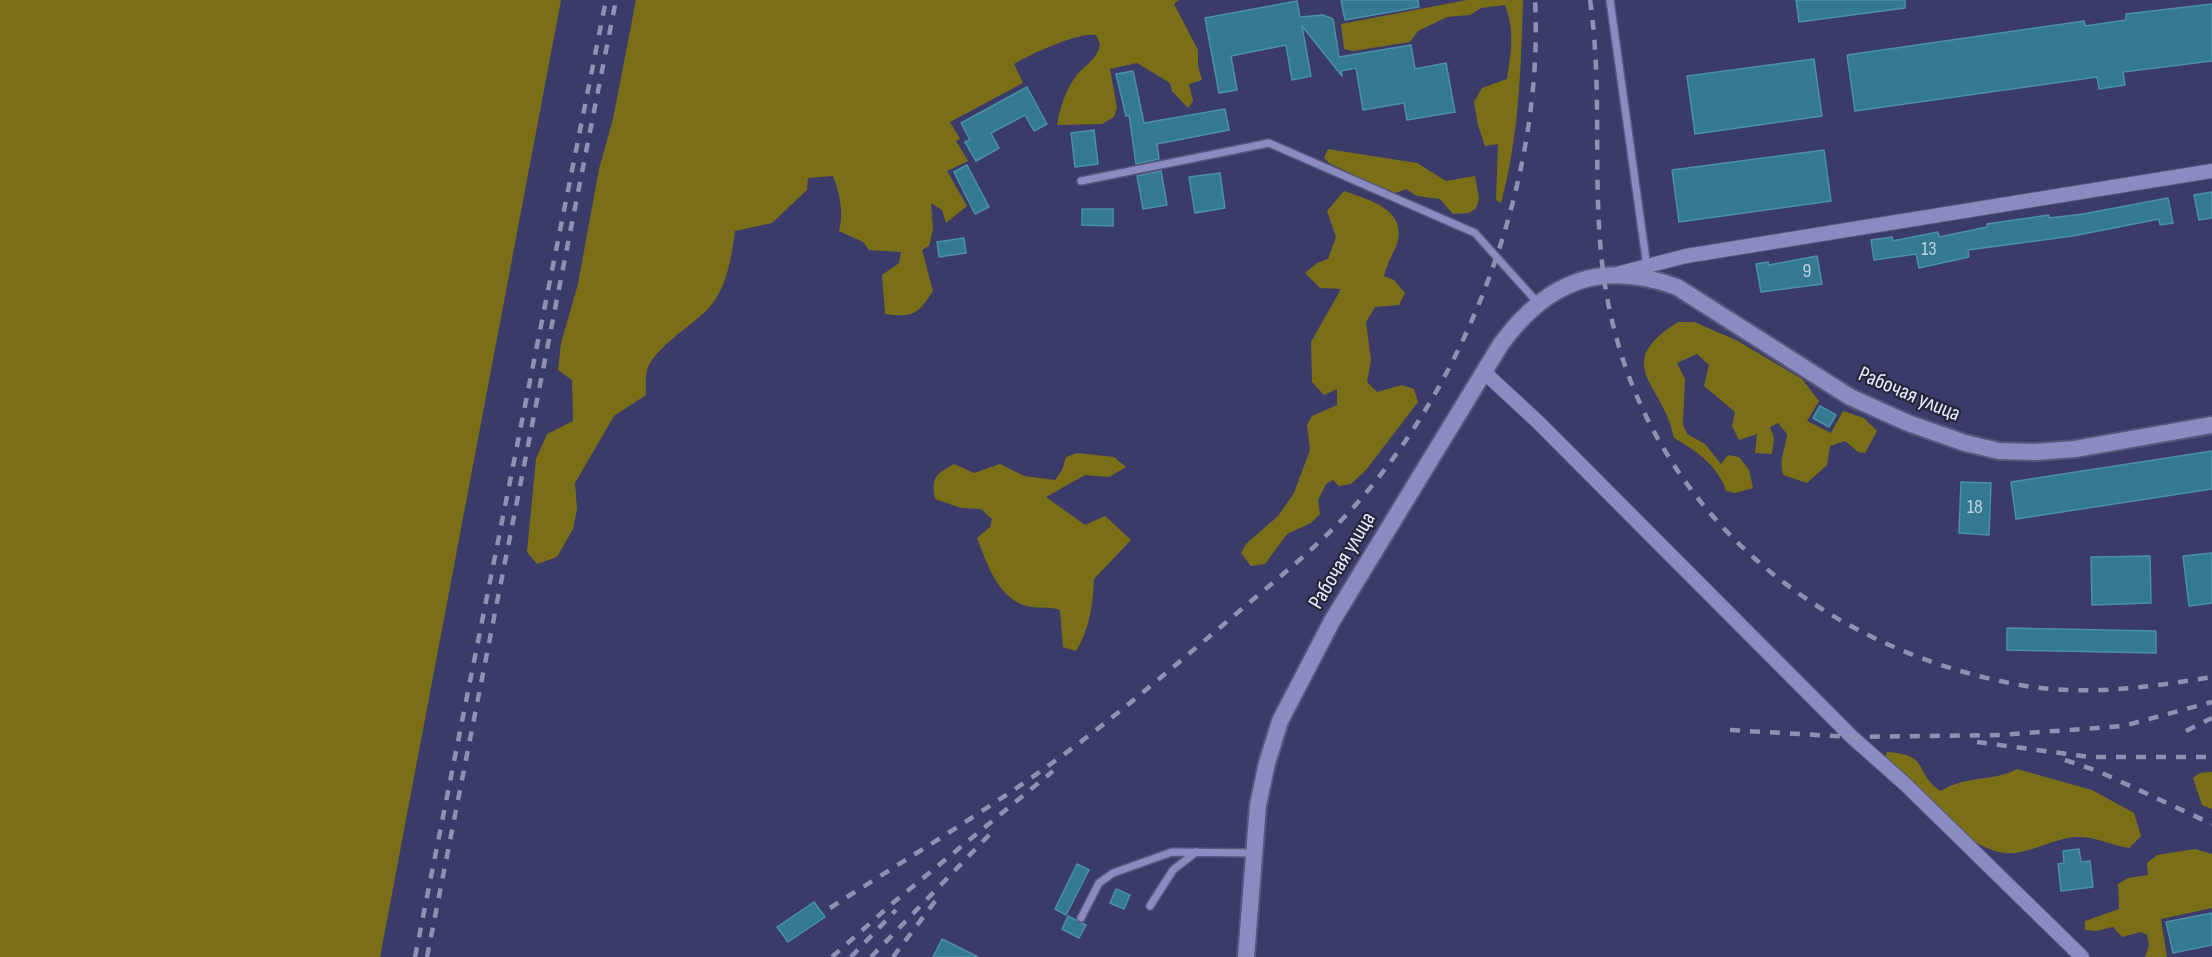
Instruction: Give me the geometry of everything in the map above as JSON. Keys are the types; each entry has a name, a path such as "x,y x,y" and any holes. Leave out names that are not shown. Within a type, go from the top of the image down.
{"street":[{"name":"Рабочая улица","path":"1246,957 1258,806 1267,763 1281,721 1301,676 1332,621 1485,373 1519,320 1538,303 1556,291 1577,283 1686,256 2212,171"},
{"name":"Рабочая улица","path":"1617,273 1648,277 1677,287 1850,397 1908,423 1965,443 1999,451 2035,452 2075,449 2212,425"},
{"path":"1485,373 1538,422 1852,737 1905,784 2082,957"}],"lane":[{"path":"1610,0 1647,267"},
{"path":"1081,181 1269,142 1475,233 1538,303"},
{"path":"1081,918 1099,883 1113,873 1172,852 1253,853"},
{"path":"1150,906 1173,870 1196,852"}],"shaded area":[{"path":"0,0 561,0 380,957 0,957"},
{"path":"636,0 1179,0 1174,4 1198,50 1198,66 1202,80 1189,84 1193,101 1188,108 1172,91 1170,83 1137,63 1110,69 1117,108 1114,117 1102,124 1057,125 1070,86 1099,49 1100,44 1096,35 1066,40 1014,64 1023,83 950,122 960,139 956,141 968,161 947,171 967,206 946,223 942,210 931,203 933,229 929,246 922,250 933,291 919,309 909,315 885,314 882,275 899,263 901,252 869,250 863,242 839,231 840,203 833,176 808,178 807,190 772,223 735,231 727,274 718,294 705,312 666,344 653,359 646,373 646,395 614,416 575,483 577,509 573,529 557,557 537,564 527,552 536,459 547,434 573,421 572,380 558,370 561,343 578,284 599,169 613,119"},
{"path":"1467,0 1523,0 1520,77 1515,128 1501,203 1496,200 1498,144 1485,146 1474,102 1482,88 1507,79 1511,33 1505,5 1481,8 1470,15 1447,17 1418,31 1410,42 1353,51 1344,49 1341,24"},
{"path":"1328,149 1417,163 1446,181 1475,176 1479,199 1476,208 1469,213 1453,214 1440,199 1417,196 1406,189 1393,194 1329,163 1324,158"},
{"path":"1344,191 1382,207 1396,220 1399,229 1398,240 1384,276 1394,280 1405,293 1399,305 1375,307 1366,322 1371,360 1367,382 1377,392 1402,385 1414,389 1418,402 1366,470 1351,484 1339,486 1333,480 1326,484 1318,500 1320,514 1311,523 1287,534 1265,564 1251,566 1241,553 1246,544 1278,516 1294,493 1310,450 1307,425 1312,416 1337,405 1337,389 1324,395 1312,382 1311,342 1341,289 1320,288 1305,273 1317,263 1328,259 1336,237 1327,211"},
{"path":"1678,322 1694,322 1736,340 1802,379 1819,401 1807,421 1831,433 1843,411 1864,418 1877,431 1865,453 1858,452 1845,441 1830,446 1827,465 1807,483 1783,475 1782,459 1787,434 1778,423 1770,427 1774,438 1772,454 1755,453 1757,434 1739,440 1732,426 1735,412 1704,386 1709,365 1697,354 1677,363 1685,379 1683,424 1687,434 1705,444 1721,464 1728,455 1739,457 1749,470 1753,488 1735,493 1726,491 1718,474 1706,460 1674,438 1669,420 1647,376 1644,364 1647,351 1658,337"},
{"path":"1077,453 1114,457 1126,467 1109,477 1085,475 1046,497 1085,525 1105,516 1131,540 1094,579 1090,617 1076,651 1063,647 1060,610 1030,607 1016,602 994,578 977,538 990,527 992,519 981,509 961,508 935,499 934,486 936,477 954,464 974,473 1000,464 1024,476 1055,480 1062,470 1066,457"},
{"path":"1887,752 1901,754 1916,761 1932,784 1941,791 1969,780 1998,776 2017,769 2092,790 2134,813 2141,836 2129,848 2090,838 2076,837 2058,840 2021,852 2004,853 1988,848 1955,829 1883,764"},
{"path":"2212,772 2212,809 2202,805 2193,778 2200,773"},
{"path":"2195,849 2212,854 2212,908 2161,919 2167,957 2145,957 2149,945 2147,935 2141,932 2122,937 2113,927 2096,931 2085,930 2085,921 2119,909 2118,884 2128,878 2148,875 2147,863 2157,855"}],"building":[{"path":"1341,0 1418,0 1419,7 1345,20"},
{"path":"1796,0 1905,0 1905,8 1799,22"},
{"path":"1297,1 1300,17 1323,15 1333,19 1339,57 1411,45 1415,69 1446,63 1455,112 1407,120 1404,103 1363,110 1356,68 1341,71 1342,76 1302,26 1311,76 1292,80 1286,45 1231,56 1237,90 1219,93 1205,18"},
{"path":"2212,4 2212,61 2123,72 2125,85 2099,89 2097,77 1855,111 1847,55 2084,21 2085,26 2126,20 2126,14"},
{"path":"1814,59 1822,116 1695,134 1687,76"},
{"path":"1133,71 1144,123 1225,109 1229,130 1157,144 1159,159 1136,164 1129,115 1126,116 1116,74"},
{"path":"1027,87 1047,124 1034,131 1025,115 991,133 999,148 976,161 965,142 970,140 961,123"},
{"path":"1094,130 1098,164 1075,167 1071,133"},
{"path":"1824,150 1831,201 1679,222 1672,170"},
{"path":"967,165 989,207 975,214 954,172"},
{"path":"1161,171 1167,205 1143,209 1137,176"},
{"path":"1220,173 1225,208 1195,213 1189,177"},
{"path":"2212,192 2212,218 2199,220 2194,195"},
{"path":"2168,198 2173,223 2160,225 2159,219 2073,236 1968,250 1969,257 1919,268 1916,254 1874,260 1871,240 1892,237 1893,241 1938,232 1939,237 1987,227 1987,224 2049,215 2049,218 2083,214"},
{"path":"1082,209 1113,209 1113,226 1082,225"},
{"path":"964,238 966,253 939,257 937,242"},
{"path":"1817,256 1822,284 1761,292 1756,264 1768,262 1769,265"},
{"path":"1820,406 1836,415 1829,427 1813,418"},
{"path":"2212,451 2212,489 2016,519 2011,482"},
{"path":"1961,482 1991,483 1989,535 1959,533"},
{"path":"2212,553 2212,603 2189,606 2183,556"},
{"path":"2150,556 2151,603 2092,605 2091,557"},
{"path":"2007,628 2156,631 2156,653 2007,650"},
{"path":"2079,849 2081,862 2090,861 2093,887 2061,891 2058,864 2064,863 2063,851"},
{"path":"1077,864 1089,870 1066,915 1055,909"},
{"path":"1116,889 1130,895 1124,909 1110,903"},
{"path":"814,902 825,917 788,942 777,927"},
{"path":"2212,913 2212,945 2173,953 2166,922"},
{"path":"1068,916 1086,925 1079,938 1062,929"},
{"path":"942,939 978,957 933,957"}],"railway":[{"path":"415,957 606,0"},
{"path":"427,957 616,0"},
{"path":"830,908 1003,797 1081,742 1124,708 1313,548 1359,501 1400,449 1436,392 1467,331 1493,267 1513,200 1527,133 1535,66 1535,0"},
{"path":"1590,0 1596,77 1599,231 1609,307 1631,381 1663,448 1706,508 1758,561 1816,605 1882,641 1952,668 2026,686 2073,690 2143,687 2212,677"},
{"path":"1730,730 1852,737 2000,735 2123,726 2212,702"},
{"path":"2186,731 2212,718"},
{"path":"1977,742 2090,757 2212,757"},
{"path":"2065,760 2100,772 2212,824"},
{"path":"832,957 894,902 1053,771"},
{"path":"871,957 991,833"},
{"path":"893,957 939,896"},
{"path":"851,957 896,910"}]}
